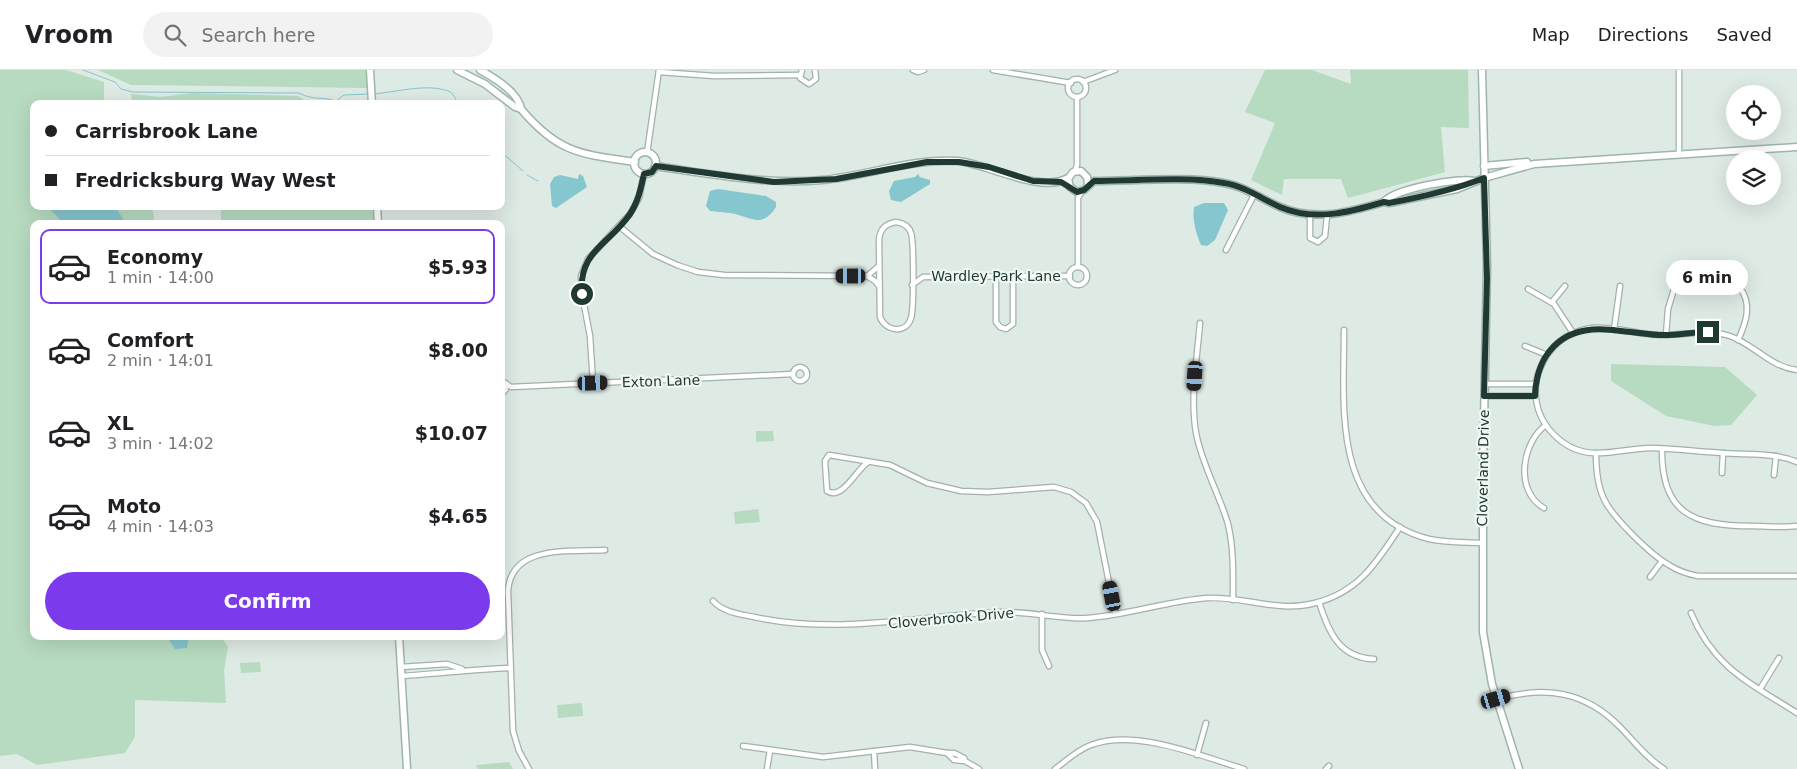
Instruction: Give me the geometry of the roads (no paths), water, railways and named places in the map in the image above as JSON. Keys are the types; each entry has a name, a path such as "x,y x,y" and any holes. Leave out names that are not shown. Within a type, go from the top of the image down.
{"street":[{"path":"370,70 372,100"},
{"path":"457,70 480,81 515,107 521,109 545,135 563,147 583,154 635,162"},
{"path":"480,70 496,80 512,94 520,103 521,109"},
{"path":"647,153 659,71 714,76 801,73 803,82 812,83 817,77 815,70"},
{"path":"913,70 918,72 924,70"},
{"path":"993,70 1071,83 1077,80 1084,82 1115,70"},
{"name":"Cloverland Drive","path":"1482,70 1487,266 1482,543 1484,632 1487,663 1496,699 1519,769"},
{"path":"1679,70 1680,155"},
{"path":"1077,97 1085,92 1084,82"},
{"path":"1071,83 1070,92 1077,97"},
{"path":"656,166 774,182 836,179 927,162 959,162 989,167 1033,181 1066,181 1078,169 1077,97"},
{"path":"1484,166 1797,147"},
{"path":"647,153 653,156 656,166 652,172 644,174 636,170 635,162 640,154 647,153"},
{"path":"1066,181 1074,191 1082,191 1091,183 1208,181 1232,185 1281,208 1310,215 1327,215 1352,211 1384,202 1389,203 1431,195 1465,186 1484,178 1541,163"},
{"path":"1078,169 1091,183"},
{"path":"593,383 590,336 582,294 582,276 588,259 620,227 635,206 644,174"},
{"name":"Wardley Park Lane","path":"1074,191 1078,198 1078,267"},
{"name":"Wardley Park Lane","path":"1078,198 1082,191"},
{"path":"1226,250 1254,195"},
{"path":"1310,215 1309,235 1316,242 1324,238 1327,215"},
{"name":"Wardley Park Lane","path":"896,222 906,226 911,232 912,267 911,318 906,326 896,330 886,326 880,319 880,234 885,226 896,222"},
{"path":"620,227 653,254 698,272 724,275 867,276 876,281 879,286"},
{"path":"867,276 879,266"},
{"name":"Wardley Park Lane","path":"912,267 923,277"},
{"path":"1078,267 1086,272 1087,277 1079,285 1074,283 1070,276 1071,271 1078,267"},
{"name":"Wardley Park Lane","path":"912,285 923,277 1070,276"},
{"path":"996,277 996,322 1000,327 1006,328 1013,324 1014,277"},
{"path":"1552,302 1565,286"},
{"path":"1614,330 1620,286"},
{"path":"1666,335 1668,309 1675,286"},
{"path":"1738,287 1746,298 1747,312 1738,340"},
{"path":"1528,289 1552,302 1563,315 1573,333"},
{"path":"1200,323 1194,394 1195,422 1200,451 1229,530 1233,560 1233,600"},
{"path":"1797,370 1774,363 1738,340 1712,332 1666,335 1591,328 1573,333 1561,341 1547,355 1535,390 1535,396 1546,425 1558,439 1584,452 1596,453 1641,448 1776,456 1797,462"},
{"path":"1344,330 1346,431 1351,468 1367,498 1400,527 1438,540 1482,543"},
{"path":"1525,346 1547,355"},
{"name":"Exton Lane","path":"505,383 511,387 793,374"},
{"path":"1485,384 1536,384"},
{"path":"1484,396 1535,396"},
{"path":"1544,508 1532,498 1527,485 1525,469 1530,444 1537,433 1546,425"},
{"path":"1662,449 1662,472 1669,492 1682,510 1696,519 1724,526 1797,526"},
{"path":"1596,453 1598,483 1608,506 1621,522 1662,561 1678,570 1698,576 1797,576"},
{"path":"1722,473 1723,453"},
{"path":"867,463 844,488 835,493 827,491 825,461 828,455 867,463 890,465 927,483 951,490 988,492 1057,487 1079,496 1089,506 1098,524 1116,613"},
{"path":"1774,475 1776,456"},
{"name":"Cloverbrook Drive","path":"713,600 721,608 734,612 769,620 816,626 865,625 997,612 1083,618 1194,599 1233,600 1284,607 1319,602 1337,595 1366,575 1378,562 1400,527"},
{"path":"529,769 519,751 513,731 508,591 510,576 528,558 537,554 605,550"},
{"path":"1650,577 1662,561"},
{"path":"1319,602 1328,628 1342,646 1356,657 1374,659"},
{"path":"1042,614 1042,650 1050,666"},
{"path":"1691,614 1703,639 1714,654 1730,670 1797,712"},
{"path":"399,640 407,769"},
{"path":"1760,689 1779,658"},
{"path":"401,667 446,664 464,670"},
{"path":"402,676 510,668"},
{"path":"1496,699 1542,691 1579,698 1608,715 1651,760 1664,769"},
{"path":"1197,755 1206,723"},
{"path":"1055,769 1090,746 1122,740 1150,743 1244,769"},
{"path":"743,746 823,756 919,747 956,754 979,769"},
{"path":"767,769 770,750"},
{"path":"874,751 875,769"}],"water":[{"path":"579,174 583,176 587,187 556,208 552,206 550,184 554,177 560,175 578,179"},
{"path":"918,174 920,177 930,180 930,184 901,202 891,200 889,191 894,181 915,177"},
{"path":"718,189 766,196 776,202 776,207 771,214 760,220 730,213 710,211 706,206 710,191"},
{"path":"1204,203 1224,203 1228,210 1215,240 1207,246 1201,245 1194,217 1194,207"},
{"path":"51,210 117,210 124,220 60,220"},
{"path":"169,640 188,640 187,648 175,649"}],"waterway":[{"path":"83,70 115,82 121,89 133,92 299,93 309,97 331,100"},
{"path":"374,94 419,88 437,88 450,92 456,100"},
{"path":"337,100 344,95 370,94"},
{"path":"505,155 523,171"},
{"path":"527,175 538,181"}]}
